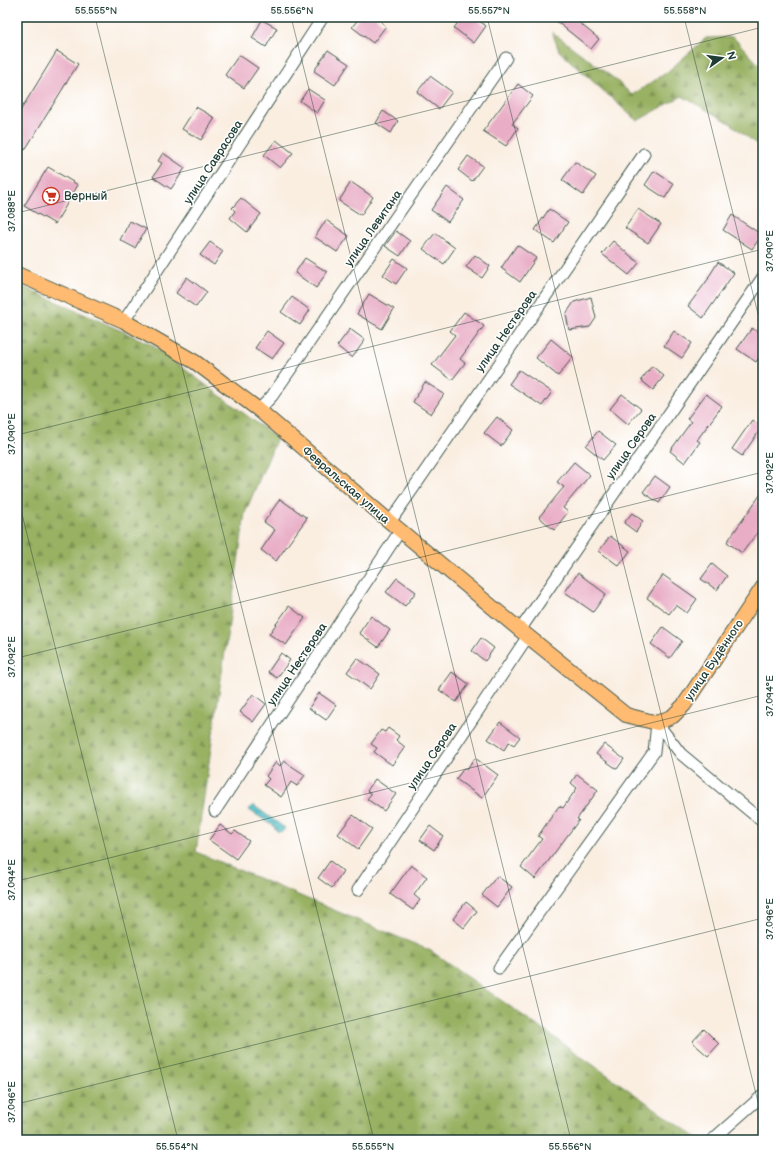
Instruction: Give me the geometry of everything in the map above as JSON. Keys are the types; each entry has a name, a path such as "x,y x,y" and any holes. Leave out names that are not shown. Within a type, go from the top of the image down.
{"main road":[{"name":"Февральская улица","path":"17,274 124,321 195,362 259,410 395,527 626,715 657,723"},
{"name":"улица Будённого","path":"657,723 673,716 684,705 763,587"}],"street":[{"name":"улица Саврасова","path":"124,321 323,17"},
{"name":"улица Левитана","path":"259,410 272,396 506,58"},
{"name":"улица Нестерова","path":"215,811 395,527 644,154"},
{"name":"улица Серова","path":"358,890 524,633 763,277"},
{"path":"657,723 682,754 763,822"},
{"path":"499,968 654,752 657,723"},
{"path":"712,1140 763,1095"}],"green space":[{"path":"552,32 616,80 632,95 666,73 706,38 733,37 763,69 763,143 755,143 730,123 682,96 637,121 559,51"},
{"path":"17,284 151,344 277,438 245,513 196,852 431,951 700,1140 17,1140"}],"water":[{"path":"253,805 285,828 283,831 278,832 274,826 249,810"}],"building":[{"path":"360,17 375,17 386,26 373,43 352,27"},
{"path":"462,17 474,17 486,26 474,43 454,28"},
{"path":"551,17 572,17 599,39 591,49"},
{"path":"262,20 277,28 266,47 252,38"},
{"path":"328,50 349,64 335,85 314,71"},
{"path":"57,51 78,64 25,150 17,145 17,116"},
{"path":"239,55 258,68 244,88 225,75"},
{"path":"430,76 452,92 439,109 417,92"},
{"path":"518,84 533,96 512,124 518,128 506,146 483,131"},
{"path":"308,89 325,100 317,113 300,101"},
{"path":"196,107 215,118 201,140 182,129"},
{"path":"383,111 398,121 391,133 376,123"},
{"path":"276,140 293,153 280,168 264,155"},
{"path":"163,153 185,168 171,189 153,177 162,163 158,161"},
{"path":"468,156 483,166 472,181 458,170"},
{"path":"575,162 596,176 583,195 562,180"},
{"name":"Верный","path":"48,167 78,185 55,224 24,206"},
{"path":"654,171 674,184 665,198 645,185"},
{"path":"351,182 373,197 361,215 339,201"},
{"path":"447,187 464,200 448,222 431,210"},
{"path":"241,198 261,214 247,232 230,218 235,211 232,208"},
{"path":"549,209 568,222 554,243 535,230"},
{"path":"638,209 661,224 648,243 625,228"},
{"path":"732,215 762,235 752,249 723,230"},
{"path":"326,220 349,236 337,252 315,237"},
{"path":"130,221 146,229 135,248 120,240"},
{"path":"396,231 410,241 400,256 385,246"},
{"path":"435,233 455,248 444,264 423,249"},
{"path":"613,241 639,263 629,275 602,254"},
{"path":"210,242 223,251 214,265 200,255"},
{"path":"517,245 536,258 520,282 501,268"},
{"path":"475,255 490,266 482,278 466,267"},
{"path":"305,258 327,272 316,288 295,273"},
{"path":"394,259 407,268 396,284 383,275"},
{"path":"718,262 734,273 703,318 688,306 709,278"},
{"path":"187,277 207,292 196,307 176,293"},
{"path":"369,294 394,309 382,329 357,314"},
{"path":"292,297 310,310 300,325 281,312"},
{"path":"591,297 596,318 590,327 569,330 566,314 574,302"},
{"path":"464,312 484,326 460,359 465,363 452,380 432,365 455,335 450,331"},
{"path":"752,328 763,336 763,351 756,362 737,349"},
{"path":"350,329 365,340 352,358 337,346"},
{"path":"267,331 284,343 272,359 255,348"},
{"path":"674,331 692,343 682,358 664,346"},
{"path":"551,339 573,357 558,376 536,358"},
{"path":"652,366 664,376 653,390 641,380"},
{"path":"519,370 552,392 542,406 509,384"},
{"path":"425,382 444,394 431,414 413,402"},
{"path":"622,394 641,409 628,424 610,409"},
{"path":"706,394 722,406 697,440 700,442 685,463 670,451 691,422 687,419"},
{"path":"497,417 513,430 501,446 484,433"},
{"path":"752,420 762,427 742,456 732,449"},
{"path":"598,431 616,445 603,460 586,446"},
{"path":"574,462 590,475 563,508 568,512 554,530 539,517 564,487 557,482"},
{"path":"655,476 670,487 659,503 643,492"},
{"path":"763,491 763,525 742,553 727,542"},
{"path":"280,499 307,518 276,561 261,550 275,530 264,522"},
{"path":"632,513 643,521 636,532 624,523"},
{"path":"610,536 630,551 619,566 599,551"},
{"path":"712,564 727,576 717,590 701,579"},
{"path":"578,573 606,594 593,612 565,592"},
{"path":"663,575 697,599 687,613 676,605 669,614 647,598"},
{"path":"397,578 416,592 405,606 386,592"},
{"path":"289,606 305,618 286,645 269,634"},
{"path":"371,616 390,630 378,647 359,633"},
{"path":"663,627 682,641 670,658 651,644"},
{"path":"481,638 494,648 485,661 472,651"},
{"path":"281,653 290,660 277,678 268,672"},
{"path":"357,658 380,674 370,689 347,672"},
{"path":"452,672 469,684 456,702 439,690"},
{"path":"319,693 336,705 326,720 309,708"},
{"path":"253,694 266,704 253,722 240,712"},
{"path":"500,722 520,737 514,745 509,742 504,750 488,739"},
{"path":"388,728 399,736 396,740 405,747 392,765 374,752 377,748 371,744 381,730 385,732"},
{"path":"604,744 624,759 617,769 596,754"},
{"path":"475,758 498,775 482,798 456,779 464,768 467,770"},
{"path":"284,761 305,775 297,786 291,782 281,797 264,785 269,779 266,776 276,762 280,766"},
{"path":"577,774 598,790 577,819 579,820 535,879 521,867 542,839 538,836 559,806 563,808 577,788 571,783"},
{"path":"375,779 396,794 384,811 367,799 371,794 367,791"},
{"path":"353,815 372,829 358,849 338,834"},
{"path":"220,825 232,834 235,831 249,841 236,859 209,840"},
{"path":"430,826 443,836 434,850 420,840"},
{"path":"330,861 343,871 332,888 318,878"},
{"path":"411,865 427,877 414,895 420,900 413,910 390,894"},
{"path":"497,876 512,887 497,907 482,895"},
{"path":"466,902 477,911 464,928 453,919"},
{"path":"704,1029 719,1044 708,1056 692,1042"}],"place":[{"name":"Верный","path":"51,196"}]}
